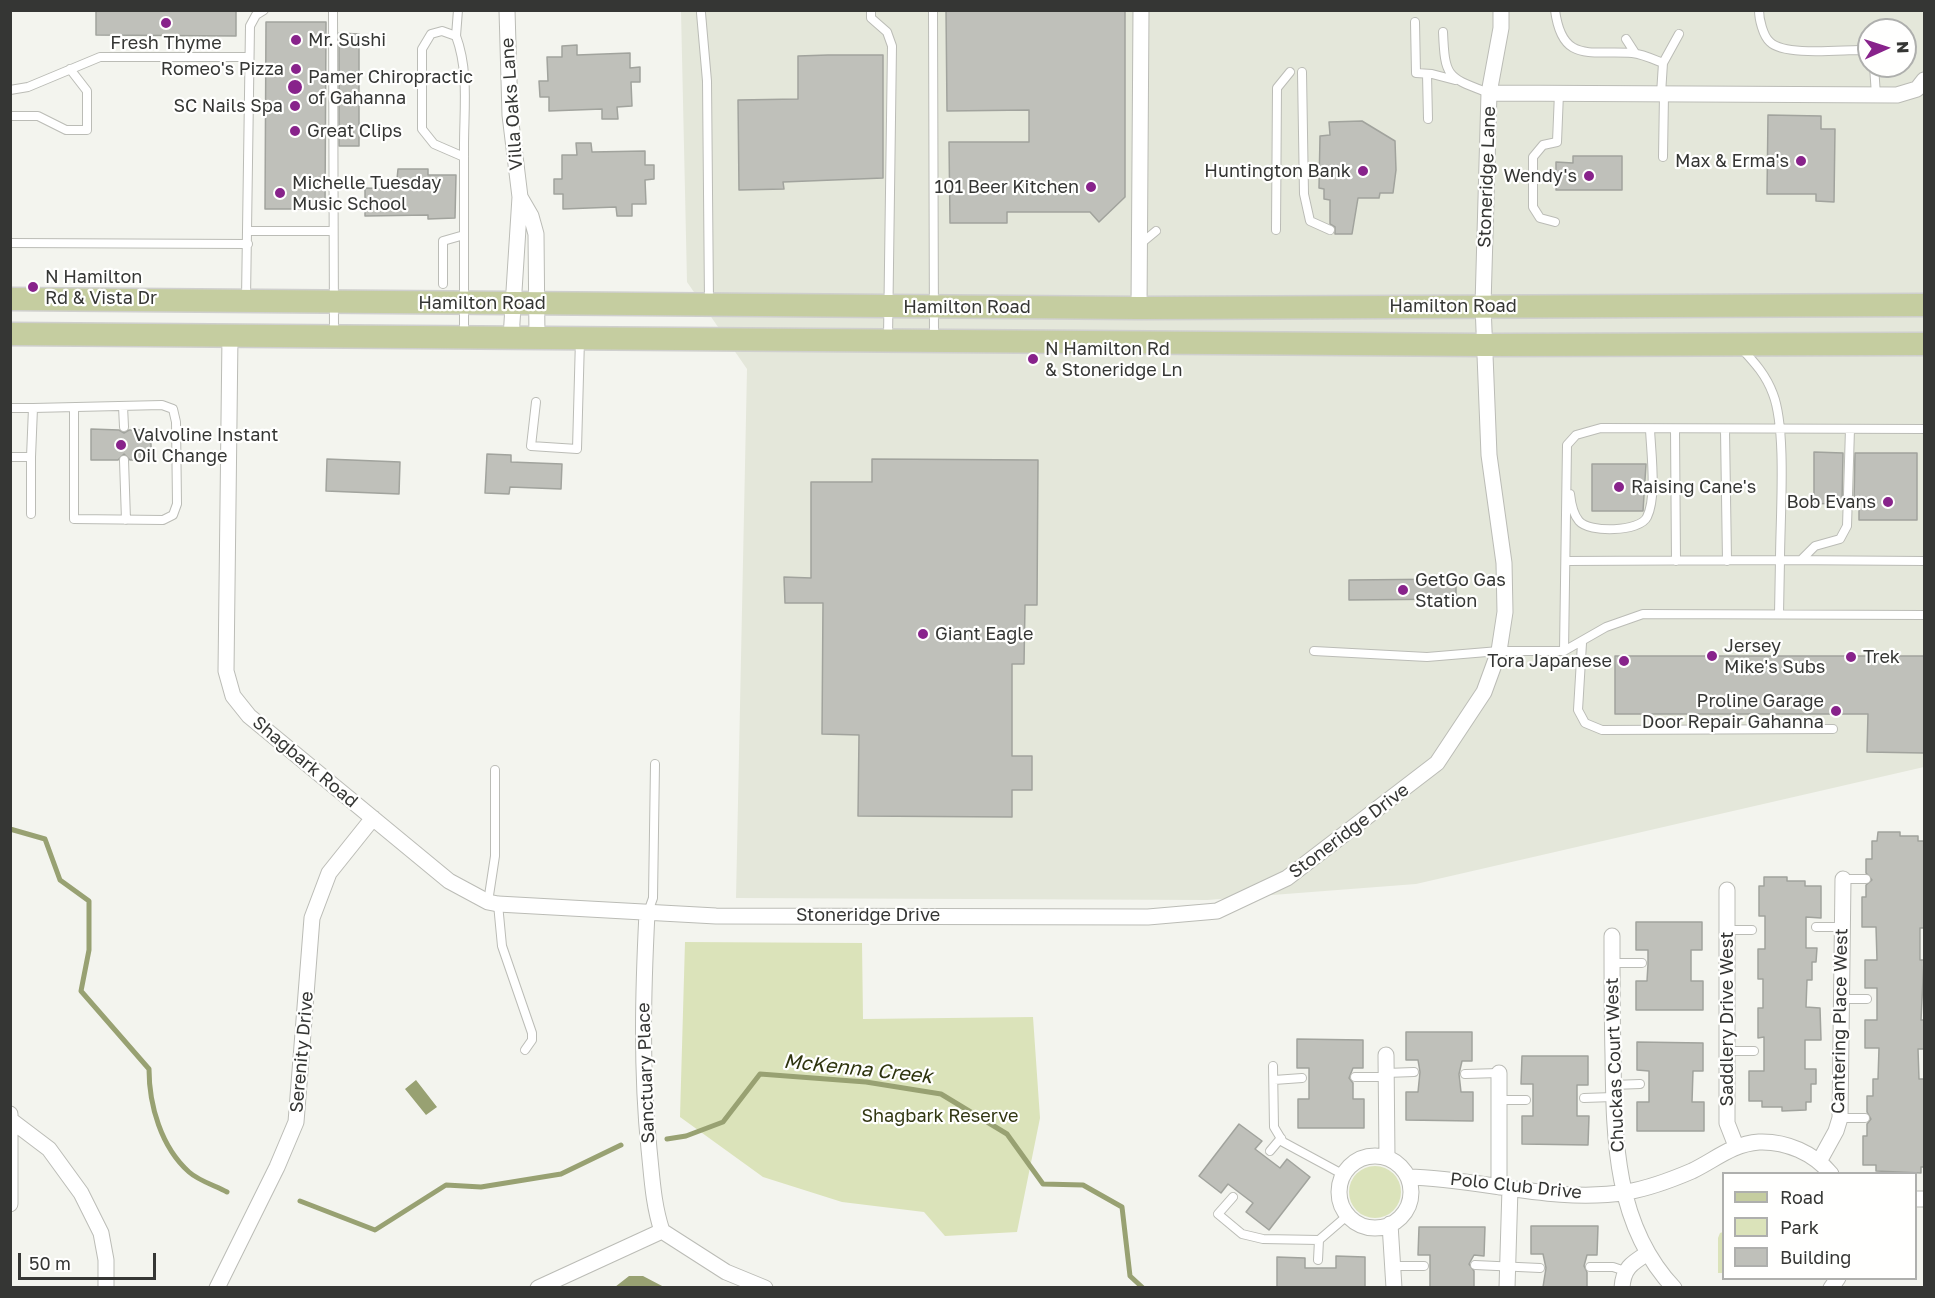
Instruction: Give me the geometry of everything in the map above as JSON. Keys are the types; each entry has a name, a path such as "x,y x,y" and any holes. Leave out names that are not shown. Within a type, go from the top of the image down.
{"main road":[{"name":"Hamilton Road","path":"10,299 1139,308 1924,305"},
{"name":"Hamilton Road","path":"10,334 1484,345 1924,344"}],"street":[{"name":"Villa Oaks Lane","path":"507,10 510,115 520,197 511,338"},
{"path":"1139,308 1141,10"},
{"name":"Stoneridge Lane","path":"1484,345 1489,93 1501,28 1500,10"},
{"path":"1489,93 1898,95 1917,89 1924,80"},
{"name":"Villa Oaks Lane","path":"520,197 531,216 536,234 537,338"},
{"name":"Shagbark Road","path":"230,336 226,671 233,696 249,716 449,881 493,903 647,914 716,916"},
{"name":"Stoneridge Drive","path":"716,916 1148,917 1216,911 1287,878 1437,763 1484,692 1499,651 1505,612 1504,563 1490,455 1484,345"},
{"name":"Serenity Drive","path":"217,1287 277,1167 296,1122 312,918 329,873 373,818"},
{"name":"Cantering Place West","path":"1820,1160 1836,1131 1840,1118 1843,879"},
{"name":"Saddlery Drive West","path":"1727,890 1727,1123 1736,1146"},
{"name":"Sanctuary Place","path":"647,914 642,1013 646,1116 655,1208 662,1231"},
{"name":"Chuckas Court West","path":"1612,936 1613,1091 1617,1158 1624,1192"},
{"path":"1386,1055 1388,1158"},
{"path":"1499,1073 1508,1287"},
{"path":"10,1204 11,1117"},
{"path":"11,1117 48,1149 81,1193 101,1233 106,1260 106,1287"},
{"name":"Polo Club Drive","path":"1408,1177 1435,1178 1576,1195 1624,1192 1673,1179 1736,1146 1760,1142 1780,1144 1820,1160 1831,1172"},
{"path":"1369,1157 1388,1158 1401,1166 1408,1177 1410,1199 1406,1211 1390,1224 1375,1228 1364,1226 1348,1215 1340,1200 1339,1188 1344,1175 1358,1161 1369,1157"},
{"path":"1624,1192 1647,1253 1674,1287"},
{"path":"1390,1224 1394,1287"},
{"path":"538,1287 662,1231 726,1272 765,1287"},
{"path":"1622,1287 1628,1265 1647,1253"}],"lane":[{"path":"246,301 250,26 256,15 264,10"},
{"path":"333,10 333,337"},
{"path":"458,10 456,36 464,57 464,338"},
{"path":"871,10 872,18 887,32 892,46 888,340"},
{"path":"933,10 934,340"},
{"path":"1555,10 1560,35 1571,49 1586,52 1635,53 1663,63"},
{"path":"1759,10 1759,18 1769,42 1785,50 1857,50"},
{"path":"701,13 707,81 709,306"},
{"path":"1415,22 1416,73 1455,80 1489,93"},
{"path":"456,36 442,32 431,34 422,49 422,129 434,144 464,157"},
{"path":"1443,32 1444,64 1455,80"},
{"path":"1663,157 1663,63 1679,34"},
{"path":"1626,39 1635,53"},
{"path":"10,90 28,87 100,57 249,57"},
{"path":"10,116 38,116 66,130 87,130 87,91 70,69"},
{"path":"1276,230 1277,87 1290,72"},
{"path":"1302,72 1304,194 1310,221 1330,230"},
{"path":"1428,74 1428,119"},
{"path":"1875,78 1876,94"},
{"path":"1555,222 1540,218 1533,207 1533,157 1543,145 1557,142 1559,93"},
{"path":"248,231 333,231"},
{"path":"1139,245 1156,231"},
{"path":"443,284 443,241 464,235"},
{"path":"10,243 248,244"},
{"path":"536,402 531,446 577,449 580,338"},
{"path":"1736,344 1760,367 1774,395 1779,430 1779,614"},
{"path":"10,408 162,405 173,409 176,422 177,504 173,515 163,520 74,519 74,408"},
{"path":"123,406 124,427"},
{"path":"31,514 33,408"},
{"path":"1564,651 1567,446 1576,435 1601,429 1924,429"},
{"path":"1567,481 1579,521 1590,529 1636,528 1646,519 1651,501 1650,429"},
{"path":"1675,429 1676,561"},
{"path":"1801,561 1815,546 1840,539 1847,526 1850,429"},
{"path":"1725,430 1727,561"},
{"path":"10,457 31,458"},
{"path":"124,460 126,520"},
{"path":"1566,561 1924,561"},
{"path":"1314,651 1427,657 1499,651 1564,651 1582,643 1606,627 1643,614 1924,615"},
{"path":"1582,643 1578,710 1585,723 1602,730 1833,729"},
{"path":"647,914 653,898 654,764"},
{"path":"495,770 493,903 502,946 532,1033 532,1040 525,1050"},
{"path":"1843,879 1866,879"},
{"path":"1816,927 1842,927"},
{"path":"1727,930 1752,930"},
{"path":"1612,963 1642,963"},
{"path":"1841,999 1867,999"},
{"path":"1727,1051 1754,1051"},
{"path":"1273,1066 1274,1127 1281,1138 1344,1175"},
{"path":"1355,1077 1414,1072"},
{"path":"1465,1074 1499,1073"},
{"path":"1274,1080 1302,1078"},
{"path":"1584,1098 1640,1084"},
{"path":"1499,1100 1526,1100"},
{"path":"1840,1118 1865,1118"},
{"path":"1270,1151 1281,1138"},
{"path":"1233,1197 1218,1214 1242,1234 1263,1239 1319,1240 1348,1215"},
{"path":"1318,1260 1319,1240"},
{"path":"1475,1265 1540,1268"},
{"path":"1394,1266 1424,1266"},
{"path":"1590,1267 1613,1267 1625,1271"}],"shaded area":[{"path":"681,11 1924,11 1924,767 1416,884 1207,900 736,898 747,369 687,282"},
{"path":"416,1080 437,1107 426,1115 405,1089"},
{"path":"629,1276 643,1276 664,1287 615,1287"}],"green space":[{"name":"Shagbark Reserve","path":"685,942 862,943 863,1019 1033,1017 1040,1118 1017,1232 945,1236 924,1212 842,1202 763,1177 680,1117"},
{"path":"1375,1166 1385,1168 1393,1174 1399,1182 1401,1192 1399,1202 1393,1210 1385,1216 1375,1218 1365,1216 1357,1210 1351,1202 1349,1192 1351,1182 1357,1174 1365,1168"},
{"path":"1722,1232 1722,1273 1718,1273 1718,1238"}],"building":[{"name":"Fresh Thyme","path":"96,10 236,10 236,36 96,35"},
{"path":"946,10 1125,10 1125,197 1099,222 1090,212 1007,212 1007,223 950,223 949,142 1029,142 1029,110 947,111"},
{"path":"266,22 326,22 325,209 265,209"},
{"path":"339,33 359,34 359,146 339,146"},
{"path":"577,45 577,55 630,53 630,68 640,67 640,82 631,82 632,106 617,107 618,119 602,119 602,109 549,111 549,97 540,97 539,81 548,81 547,57 562,57 562,46"},
{"path":"883,55 883,178 783,182 784,189 739,190 738,100 798,99 798,56"},
{"name":"Max & Erma's","path":"1768,115 1821,116 1821,129 1835,129 1834,202 1816,201 1816,194 1767,194"},
{"path":"1362,121 1395,141 1396,170 1393,193 1380,193 1379,198 1358,198 1352,234 1335,234 1335,227 1330,224 1330,200 1324,199 1324,189 1319,188 1320,136 1330,135 1329,122"},
{"path":"576,143 591,143 592,152 645,151 645,165 654,165 654,179 645,180 646,204 632,204 632,216 617,216 616,207 563,209 563,194 554,194 554,179 562,179 562,155 577,155"},
{"name":"Wendy's","path":"1573,156 1622,156 1622,190 1556,190 1556,162 1573,163"},
{"path":"398,169 428,169 428,175 456,175 455,218 428,219 428,215 365,216 365,188 396,189"},
{"name":"Valvoline Instant Oil Change","path":"91,429 119,430 124,433 129,430 151,430 151,460 130,460 124,454 118,460 91,460"},
{"path":"1814,452 1843,453 1842,503 1814,504"},
{"name":"Bob Evans","path":"1855,453 1917,453 1917,520 1859,520 1859,503 1854,503"},
{"path":"487,454 511,455 511,462 562,464 561,489 510,487 509,494 485,493"},
{"path":"327,459 400,462 399,494 326,491"},
{"name":"Giant Eagle","path":"872,459 1038,460 1037,605 1025,605 1024,664 1012,664 1012,756 1032,756 1032,790 1012,790 1012,817 858,816 859,735 822,734 823,603 785,603 784,577 811,578 811,482 872,482"},
{"name":"Raising Cane's","path":"1592,464 1646,464 1643,511 1592,511"},
{"name":"GetGo Gas Station","path":"1456,579 1456,599 1349,600 1349,580"},
{"path":"1615,656 1924,656 1924,753 1867,752 1868,714 1615,714"},
{"path":"1878,832 1900,832 1900,836 1918,836 1918,841 1924,841 1924,928 1920,928 1920,960 1924,960 1921,1020 1924,1020 1924,1049 1918,1049 1919,1079 1924,1079 1924,1167 1921,1167 1921,1173 1876,1171 1876,1165 1863,1165 1863,1136 1867,1136 1867,1124 1871,1119 1867,1112 1867,1096 1873,1096 1873,1079 1878,1079 1879,1048 1865,1048 1865,1020 1877,1020 1877,988 1865,988 1865,960 1877,960 1876,927 1862,927 1862,897 1866,897 1866,885 1872,880 1866,873 1866,859 1872,859 1872,841 1877,841"},
{"path":"1764,877 1787,877 1787,881 1805,881 1805,886 1821,886 1821,918 1806,917 1806,948 1817,948 1816,962 1812,962 1812,980 1807,980 1806,1007 1820,1008 1821,1040 1805,1040 1805,1069 1816,1069 1816,1084 1811,1084 1811,1102 1806,1102 1806,1110 1782,1111 1782,1107 1762,1107 1762,1101 1749,1101 1749,1071 1764,1071 1764,1037 1758,1038 1758,1008 1763,1008 1763,979 1758,979 1758,949 1765,949 1765,916 1759,916 1759,886 1764,886"},
{"path":"1636,922 1702,922 1702,950 1691,950 1691,981 1703,981 1703,1010 1636,1010 1636,981 1647,981 1648,950 1636,950"},
{"path":"1406,1032 1472,1032 1472,1061 1462,1061 1459,1074 1461,1092 1473,1092 1473,1121 1406,1120 1406,1092 1418,1092 1420,1072 1418,1060 1406,1060"},
{"path":"1297,1039 1363,1040 1363,1068 1353,1068 1349,1078 1353,1083 1353,1099 1364,1099 1364,1128 1298,1128 1298,1099 1309,1099 1309,1068 1297,1068"},
{"path":"1637,1042 1703,1043 1703,1071 1693,1071 1692,1102 1704,1102 1704,1131 1637,1131 1637,1102 1649,1102 1649,1071 1637,1070"},
{"path":"1522,1056 1588,1056 1588,1085 1577,1085 1577,1116 1589,1116 1588,1145 1522,1144 1522,1116 1533,1116 1533,1084 1521,1084"},
{"path":"1239,1124 1262,1141 1255,1149 1280,1168 1287,1159 1310,1177 1269,1230 1246,1212 1253,1203 1228,1184 1221,1193 1199,1176"},
{"path":"1531,1226 1598,1226 1597,1255 1587,1255 1584,1266 1587,1272 1587,1287 1543,1287 1546,1268 1543,1254 1531,1254"},
{"path":"1419,1227 1485,1227 1484,1256 1474,1255 1469,1264 1474,1271 1474,1287 1430,1287 1430,1255 1418,1255"},
{"path":"1336,1256 1365,1257 1365,1287 1277,1287 1277,1257 1305,1258 1305,1268 1336,1268"}],"waterway":[{"name":"McKenna Creek","path":"10,829 45,839 60,880 89,901 89,950 81,991 149,1069 151,1097 158,1125 179,1162 198,1178 227,1192"},
{"name":"McKenna Creek","path":"667,1139 686,1136 723,1122 760,1074 866,1082 941,1094 1007,1134 1043,1184 1083,1185 1122,1207 1130,1276 1143,1288"},
{"name":"McKenna Creek","path":"300,1201 375,1230 446,1185 481,1187 561,1174 621,1145"}],"place":[{"name":"Fresh Thyme","path":"166,23"},
{"name":"Mr. Sushi","path":"296,40"},
{"name":"Romeo's Pizza","path":"296,69"},
{"name":"Pamer Chiropractic of Gahanna","path":"295,87"},
{"name":"SC Nails Spa","path":"295,106"},
{"name":"Great Clips","path":"295,131"},
{"name":"Max & Erma's","path":"1801,161"},
{"name":"Huntington Bank","path":"1363,171"},
{"name":"Wendy's","path":"1589,176"},
{"name":"101 Beer Kitchen","path":"1091,187"},
{"name":"Michelle Tuesday Music School","path":"280,193"},
{"name":"N Hamilton Rd & Vista Dr","path":"33,287"},
{"name":"N Hamilton Rd & Stoneridge Ln","path":"1033,359"},
{"name":"Valvoline Instant Oil Change","path":"121,445"},
{"name":"Raising Cane's","path":"1619,487"},
{"name":"Bob Evans","path":"1888,502"},
{"name":"GetGo Gas Station","path":"1403,590"},
{"name":"Giant Eagle","path":"923,634"},
{"name":"Jersey Mike's Subs","path":"1712,656"},
{"name":"Trek","path":"1851,657"},
{"name":"Tora Japanese","path":"1624,661"},
{"name":"Proline Garage Door Repair Gahanna","path":"1836,711"}]}
